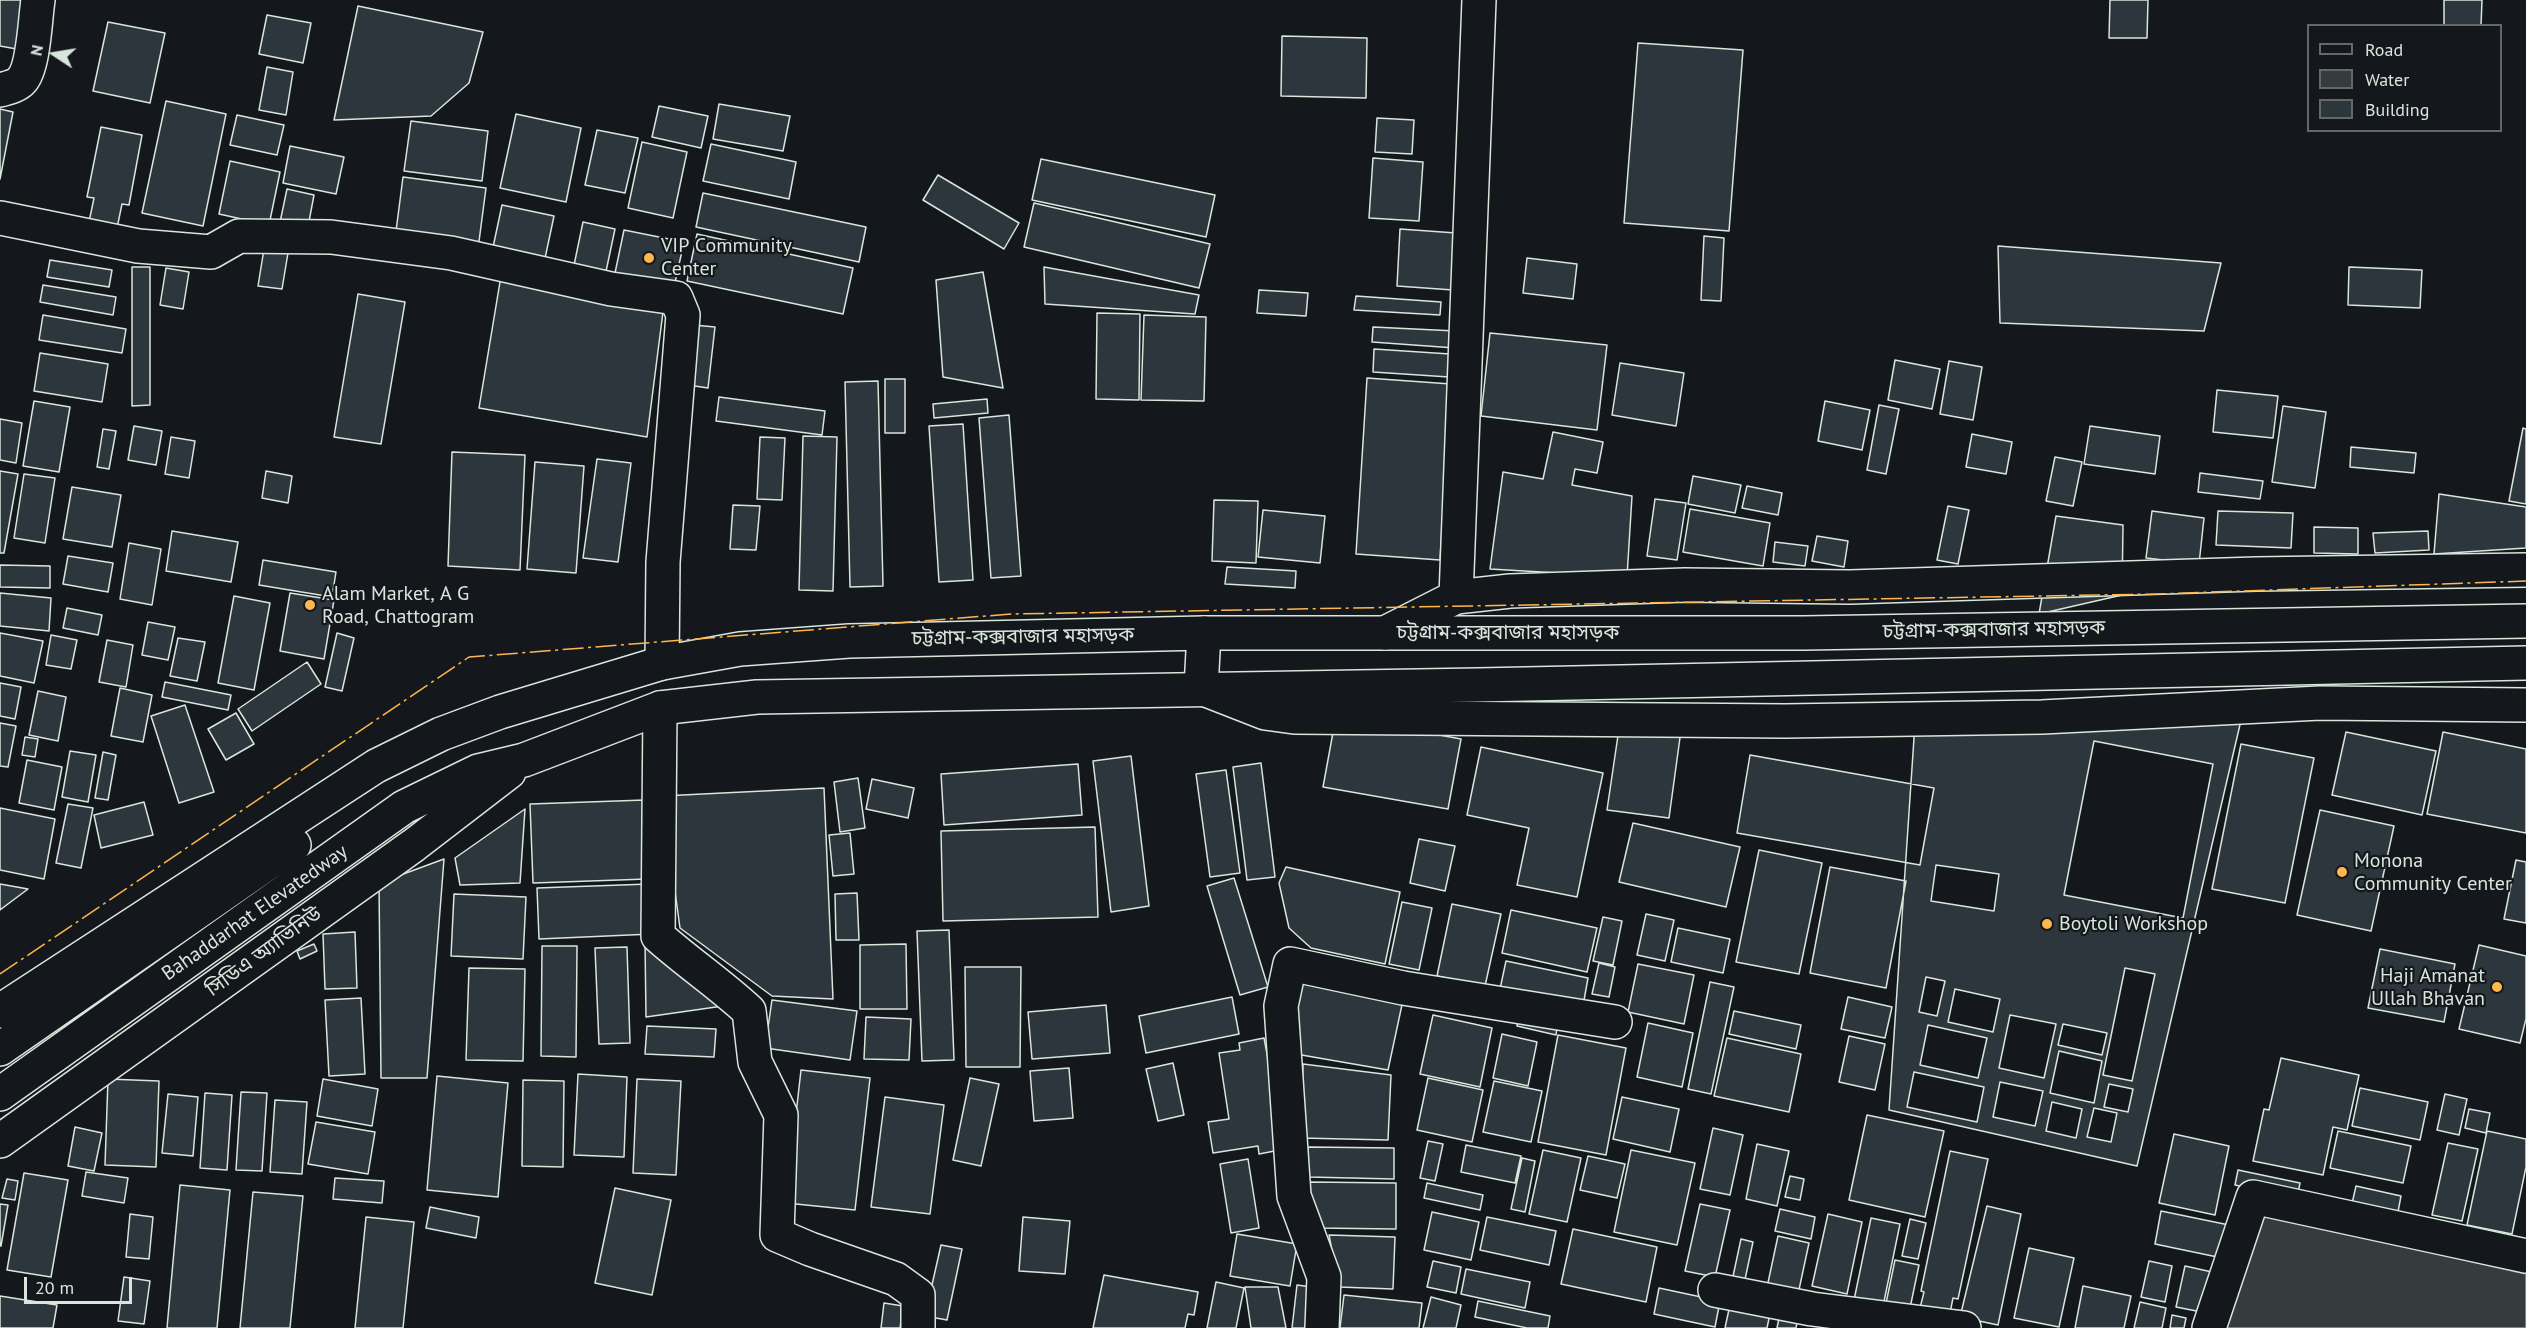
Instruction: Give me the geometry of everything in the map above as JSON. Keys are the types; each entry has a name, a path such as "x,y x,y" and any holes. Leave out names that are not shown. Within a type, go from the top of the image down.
{"main road":[{"path":"0,90 11,87 22,80 28,67 38,0"},
{"path":"1456,597 1479,0"},
{"path":"0,218 138,246 211,252 239,236 332,237 451,253 611,289 675,298 683,315 663,562 662,663"},
{"path":"1385,633 1456,597 1510,591 1685,585 1850,587 2244,574 2526,570"},
{"name":"চট্টগ্রাম-কক্সবাজার মহাসড়ক","path":"500,712 662,663 740,649 849,642 1204,633 1804,633 2526,621"},
{"path":"1201,688 1204,633"},
{"path":"524,760 660,708 756,697 1201,688 1478,686 2526,663"},
{"path":"1201,688 1265,713 1306,717 1785,721 2042,717 2320,703 2526,705"},
{"path":"660,708 658,936 749,1011 755,1062 782,1115 777,1235 896,1279 918,1294 918,1328"},
{"path":"0,1011 376,766 441,734 500,712"},
{"name":"Bahaddarhat Elevatedway","path":"0,1049 386,781 500,712"},
{"name":"Bahaddarhat Elevatedway","path":"0,1094 404,807 478,771 524,760"},
{"name":"সিডিএ অ্যাভিনিউ","path":"0,1141 414,845 524,760"},
{"path":"1322,1328 1324,1277 1294,1196 1281,1006 1290,964 1403,988 1615,1022"},
{"path":"2209,1328 2253,1197 2526,1256"},
{"path":"1715,1290 1812,1309 1964,1328"}],"water":[{"path":"2256,1212 2526,1274 2526,1328 2215,1328"}],"building":[{"path":"0,0 32,0 22,50 0,46"},
{"path":"2110,0 2148,0 2147,38 2109,38"},
{"path":"2444,0 2482,0 2481,24 2444,24"},
{"path":"358,6 483,32 469,83 431,116 334,120"},
{"path":"267,15 311,23 303,63 259,54"},
{"path":"108,22 165,33 150,103 93,91"},
{"path":"1282,36 1367,38 1366,98 1281,96"},
{"path":"1638,43 1743,50 1729,231 1624,223"},
{"path":"267,67 293,72 286,115 259,110"},
{"path":"166,101 226,114 203,226 142,213"},
{"path":"719,104 790,116 783,151 713,139"},
{"path":"659,106 708,116 701,148 652,137"},
{"path":"0,109 13,112 0,179"},
{"path":"516,114 581,128 566,202 500,188"},
{"path":"237,115 284,125 277,155 230,145"},
{"path":"1377,118 1414,120 1412,154 1375,152"},
{"path":"411,121 488,131 482,181 404,171"},
{"path":"101,127 142,135 129,205 122,204 117,228 89,222 94,198 87,197"},
{"path":"597,130 638,138 625,193 585,185"},
{"path":"642,142 687,152 673,218 628,208"},
{"path":"711,144 796,162 789,199 703,181"},
{"path":"290,146 344,157 336,194 283,183"},
{"path":"1373,158 1423,162 1419,221 1369,218"},
{"path":"1041,159 1215,195 1206,237 1032,200"},
{"path":"230,161 280,172 269,225 219,214"},
{"path":"938,175 1019,223 1004,249 923,200"},
{"path":"403,177 486,188 478,249 395,239"},
{"path":"287,189 314,195 307,232 279,227"},
{"path":"703,193 866,227 859,262 696,227"},
{"path":"1034,203 1210,244 1199,288 1024,247"},
{"path":"502,205 554,216 544,263 492,252"},
{"path":"583,222 615,229 605,276 573,270"},
{"path":"1400,229 1456,233 1453,290 1397,286"},
{"name":"VIP Community Center","path":"624,230 684,242 674,287 615,273"},
{"path":"697,234 853,268 843,314 687,281"},
{"path":"1704,236 1724,238 1721,301 1701,300"},
{"path":"1998,246 2221,263 2204,331 2000,323"},
{"path":"264,249 288,253 282,289 258,286"},
{"path":"1527,258 1577,264 1573,299 1523,293"},
{"path":"50,260 112,270 109,287 47,277"},
{"path":"132,267 150,267 150,405 132,406"},
{"path":"1044,267 1199,295 1195,314 1045,304"},
{"path":"2349,267 2422,270 2420,308 2348,305"},
{"path":"166,268 189,272 183,309 160,305"},
{"path":"983,272 1003,388 943,377 936,280"},
{"path":"501,276 664,304 647,437 479,408"},
{"path":"43,285 116,297 113,315 40,302"},
{"path":"1259,290 1308,293 1306,316 1257,313"},
{"path":"358,294 405,302 381,444 334,437"},
{"path":"1356,296 1441,302 1440,315 1354,310"},
{"path":"1097,313 1140,314 1139,400 1096,399"},
{"path":"43,315 126,329 122,353 39,340"},
{"path":"1144,315 1206,317 1204,401 1141,400"},
{"path":"694,325 715,327 708,388 688,385"},
{"path":"1373,327 1456,331 1455,348 1372,342"},
{"path":"1490,333 1607,345 1597,430 1481,416"},
{"path":"1374,349 1450,354 1449,377 1373,372"},
{"path":"40,353 108,364 102,402 34,391"},
{"path":"1895,360 1940,369 1932,409 1888,400"},
{"path":"1949,361 1982,367 1973,420 1940,414"},
{"path":"1620,363 1684,373 1676,426 1612,415"},
{"path":"1367,378 1451,384 1440,560 1356,554"},
{"path":"885,379 905,379 905,433 885,433"},
{"path":"878,381 883,586 850,587 845,382"},
{"path":"2217,390 2278,396 2273,438 2213,432"},
{"path":"719,397 825,411 822,435 716,421"},
{"path":"987,399 988,413 934,418 933,404"},
{"path":"34,401 70,407 59,472 23,466"},
{"path":"1825,401 1870,410 1862,450 1818,441"},
{"path":"1879,405 1899,409 1886,474 1867,470"},
{"path":"2283,406 2326,412 2315,488 2272,482"},
{"path":"1009,415 1021,576 991,578 979,418"},
{"path":"0,419 22,423 16,463 0,460"},
{"path":"963,424 973,580 939,582 929,426"},
{"path":"134,426 162,431 156,465 128,460"},
{"path":"2090,426 2160,436 2155,474 2084,464"},
{"path":"2523,428 2526,429 2526,504 2509,501"},
{"path":"103,429 116,431 109,469 97,467"},
{"path":"1553,432 1603,442 1597,473 1575,469 1572,485 1632,496 1627,577 1490,569 1503,472 1543,479"},
{"path":"1972,434 2012,442 2006,474 1966,467"},
{"path":"803,436 837,437 833,591 799,590"},
{"path":"171,437 195,441 189,478 165,474"},
{"path":"760,437 785,438 782,500 757,499"},
{"path":"2351,447 2416,453 2414,473 2350,467"},
{"path":"452,452 525,455 520,570 448,566"},
{"path":"2055,457 2082,462 2073,506 2046,501"},
{"path":"597,459 631,463 618,562 583,558"},
{"path":"535,462 584,466 576,573 527,569"},
{"path":"0,471 18,474 4,553 0,553"},
{"path":"266,471 292,476 288,503 262,498"},
{"path":"2200,473 2263,481 2260,499 2198,492"},
{"path":"24,474 55,478 45,543 14,538"},
{"path":"1693,476 1741,485 1735,513 1688,504"},
{"path":"1747,486 1782,493 1778,515 1742,508"},
{"path":"72,487 121,495 112,547 63,539"},
{"path":"2439,494 2526,507 2526,548 2434,554"},
{"path":"1655,499 1686,503 1677,560 1647,556"},
{"path":"1214,500 1258,501 1256,563 1212,561"},
{"path":"733,505 760,506 756,550 730,549"},
{"path":"1948,506 1969,510 1958,564 1937,560"},
{"path":"1690,509 1770,523 1763,566 1683,552"},
{"path":"1263,510 1325,516 1320,563 1258,557"},
{"path":"2152,511 2204,518 2199,564 2146,558"},
{"path":"2218,511 2293,513 2291,548 2216,545"},
{"path":"2056,516 2123,525 2122,595 2039,614"},
{"path":"2314,527 2358,528 2358,554 2314,553"},
{"path":"172,531 238,542 231,582 166,571"},
{"path":"2428,531 2429,550 2375,553 2373,533"},
{"path":"1817,536 1848,541 1844,567 1812,561"},
{"path":"1775,542 1808,546 1805,566 1773,562"},
{"path":"129,543 161,549 152,605 120,599"},
{"path":"68,556 113,563 108,592 63,584"},
{"path":"263,560 336,572 332,597 259,585"},
{"path":"0,565 50,566 50,588 0,587"},
{"path":"1227,567 1296,571 1295,588 1225,584"},
{"path":"0,593 51,598 49,631 0,626"},
{"path":"290,593 334,600 324,659 280,651"},
{"path":"234,596 270,603 254,690 218,683"},
{"path":"67,608 102,615 98,635 63,628"},
{"path":"148,622 175,627 168,660 142,655"},
{"path":"0,633 43,641 34,683 0,676"},
{"path":"337,633 354,638 342,691 325,687"},
{"path":"51,635 77,640 71,669 46,665"},
{"path":"178,638 205,642 197,681 170,676"},
{"path":"107,640 133,645 126,687 99,682"},
{"path":"307,662 321,684 252,731 238,709"},
{"path":"165,682 231,695 228,710 162,697"},
{"path":"0,683 21,687 15,719 0,716"},
{"path":"120,688 152,695 143,742 111,736"},
{"path":"38,691 66,697 58,741 29,735"},
{"path":"185,705 214,792 179,803 151,716"},
{"path":"236,713 254,744 226,760 208,729"},
{"name":"Boytoli Workshop","path":"1910,713 2242,716 2137,1166 1889,1110 1914,738"},
{"path":"1621,715 1682,723 1669,818 1607,810"},
{"path":"1336,716 1461,739 1448,809 1323,787"},
{"path":"0,723 16,726 8,767 0,766"},
{"path":"2346,732 2436,751 2422,815 2332,795"},
{"path":"2443,732 2526,749 2526,833 2427,814"},
{"path":"25,737 38,739 35,757 22,755"},
{"path":"2094,741 2213,764 2183,918 2064,895"},
{"path":"2241,744 2314,758 2285,903 2212,889"},
{"path":"1481,747 1603,773 1577,897 1517,885 1529,828 1467,815"},
{"path":"70,751 96,755 88,802 62,797"},
{"path":"103,752 116,755 108,800 95,798"},
{"path":"1750,755 1934,788 1920,865 1737,833"},
{"path":"1131,756 1149,906 1111,912 1093,761"},
{"path":"27,760 62,767 54,810 19,803"},
{"path":"1261,763 1275,877 1247,880 1233,767"},
{"path":"1078,764 1082,815 944,825 941,774"},
{"path":"1226,770 1240,873 1210,877 1196,774"},
{"path":"858,778 865,828 840,832 834,782"},
{"path":"872,779 914,788 908,818 866,809"},
{"path":"824,788 833,999 772,996 680,928 662,796"},
{"path":"645,800 647,879 533,883 530,804"},
{"path":"144,802 153,835 101,848 94,815"},
{"path":"68,804 93,808 81,868 56,863"},
{"path":"0,808 55,819 44,879 0,870"},
{"path":"525,809 520,883 460,885 455,858"},
{"path":"2320,810 2394,826 2371,931 2297,915"},
{"path":"1633,823 1740,847 1726,907 1619,882"},
{"path":"1095,827 1098,917 943,921 941,831"},
{"path":"850,833 854,874 833,876 829,835"},
{"path":"1419,839 1455,846 1445,891 1410,883"},
{"path":"1759,850 1822,863 1799,974 1736,962"},
{"path":"444,859 427,1078 381,1078 379,883"},
{"path":"2516,860 2526,862 2526,923 2504,919"},
{"path":"1936,865 1999,874 1994,911 1931,901"},
{"path":"1286,867 1400,892 1385,964 1311,948 1289,928 1279,883"},
{"path":"1830,867 1906,881 1886,988 1810,973"},
{"path":"1234,878 1268,987 1240,995 1207,886"},
{"path":"0,884 28,889 0,910"},
{"path":"649,884 652,934 539,939 537,888"},
{"path":"857,893 859,940 836,940 835,894"},
{"path":"454,894 526,897 523,959 451,956"},
{"path":"1402,902 1432,908 1419,970 1389,964"},
{"path":"1452,904 1501,914 1485,986 1437,976"},
{"path":"1511,910 1597,928 1587,972 1502,953"},
{"path":"1646,914 1674,920 1665,961 1637,955"},
{"path":"1603,917 1622,921 1613,965 1593,961"},
{"path":"1678,928 1730,939 1723,973 1671,962"},
{"path":"949,930 954,1060 922,1061 917,931"},
{"path":"355,932 357,988 325,989 323,934"},
{"path":"645,942 744,1003 646,1017"},
{"path":"314,944 317,951 300,959 297,951"},
{"path":"906,944 907,1009 860,1009 860,945"},
{"name":"Haji Amanat Ullah Bhavan","path":"2479,945 2526,956 2526,1019 2520,1043 2459,1029"},
{"path":"542,946 577,946 576,1057 541,1056"},
{"path":"627,947 630,1043 599,1044 595,948"},
{"path":"2380,949 2455,964 2444,1022 2368,1008"},
{"path":"1506,961 1588,978 1583,1006 1500,989"},
{"path":"1599,963 1615,967 1609,997 1592,994"},
{"path":"1638,964 1694,975 1684,1024 1628,1012"},
{"path":"965,967 1021,967 1020,1067 966,1067"},
{"path":"469,968 525,969 523,1061 466,1060"},
{"path":"2125,968 2155,974 2132,1081 2103,1075"},
{"path":"1926,977 1945,981 1937,1016 1919,1012"},
{"path":"1294,980 1403,1000 1388,1070 1290,1053"},
{"path":"1710,982 1734,987 1711,1094 1688,1089"},
{"path":"1955,989 2000,999 1993,1032 1948,1022"},
{"path":"1232,997 1239,1034 1146,1053 1139,1016"},
{"path":"1848,997 1892,1007 1885,1038 1841,1029"},
{"path":"361,998 365,1074 329,1076 325,1000"},
{"path":"772,1000 857,1011 850,1060 765,1048"},
{"path":"1106,1005 1110,1053 1032,1059 1028,1012"},
{"path":"1734,1011 1801,1025 1796,1049 1729,1034"},
{"path":"1520,1013 1558,1021 1556,1035 1517,1026"},
{"path":"1433,1015 1492,1028 1480,1087 1420,1074"},
{"path":"2010,1015 2056,1024 2044,1078 1999,1068"},
{"path":"866,1017 911,1019 909,1060 864,1059"},
{"path":"1648,1023 1693,1033 1682,1087 1637,1077"},
{"path":"2063,1024 2107,1033 2102,1055 2058,1045"},
{"path":"1928,1025 1987,1038 1978,1078 1920,1065"},
{"path":"647,1026 716,1029 714,1057 645,1054"},
{"path":"1502,1034 1537,1042 1528,1086 1493,1078"},
{"path":"1558,1035 1626,1048 1606,1155 1538,1142"},
{"path":"1849,1036 1885,1044 1875,1090 1839,1082"},
{"path":"1264,1038 1285,1149 1259,1154 1258,1146 1213,1153 1208,1122 1229,1119 1219,1053 1240,1050 1239,1043"},
{"path":"1727,1038 1801,1054 1789,1112 1714,1096"},
{"path":"2059,1051 2102,1061 2094,1103 2050,1093"},
{"path":"2281,1058 2359,1075 2347,1130 2333,1127 2323,1175 2253,1161 2264,1109 2269,1110"},
{"path":"1173,1063 1184,1115 1158,1121 1146,1069"},
{"path":"1303,1064 1391,1075 1388,1140 1301,1138"},
{"path":"1069,1068 1073,1118 1034,1121 1030,1071"},
{"path":"801,1070 870,1078 855,1210 786,1203"},
{"path":"1914,1072 1984,1087 1977,1122 1907,1107"},
{"path":"578,1074 627,1077 624,1157 574,1155"},
{"path":"437,1076 508,1083 498,1197 427,1190"},
{"path":"970,1078 999,1084 981,1166 953,1160"},
{"path":"1428,1078 1483,1090 1472,1142 1417,1130"},
{"path":"108,1079 159,1081 156,1167 105,1165"},
{"path":"323,1079 378,1089 372,1126 317,1116"},
{"path":"637,1079 681,1081 676,1175 633,1173"},
{"path":"523,1080 564,1081 563,1167 522,1166"},
{"path":"1494,1081 1542,1091 1531,1142 1483,1132"},
{"path":"2000,1082 2043,1091 2035,1126 1993,1117"},
{"path":"2109,1084 2133,1089 2128,1112 2104,1107"},
{"path":"2360,1088 2428,1102 2420,1140 2352,1126"},
{"path":"241,1092 267,1093 262,1171 236,1170"},
{"path":"205,1093 232,1095 227,1170 200,1168"},
{"path":"168,1094 198,1097 193,1156 162,1153"},
{"path":"2445,1094 2467,1099 2459,1135 2437,1130"},
{"path":"885,1097 944,1105 930,1214 871,1207"},
{"path":"1622,1097 1679,1109 1670,1152 1613,1139"},
{"path":"275,1100 307,1102 302,1174 270,1172"},
{"path":"2052,1102 2082,1109 2076,1138 2046,1131"},
{"path":"2094,1108 2117,1113 2111,1142 2087,1137"},
{"path":"2469,1109 2490,1113 2486,1133 2465,1128"},
{"path":"1867,1115 1944,1131 1925,1217 1849,1200"},
{"path":"316,1122 375,1132 368,1174 308,1164"},
{"path":"75,1127 102,1133 94,1171 68,1166"},
{"path":"1713,1128 1743,1135 1730,1195 1700,1189"},
{"path":"2338,1131 2411,1146 2403,1183 2330,1168"},
{"path":"2487,1131 2526,1139 2526,1167 2512,1234 2467,1225"},
{"path":"2174,1134 2229,1146 2215,1215 2159,1203"},
{"path":"1428,1141 1443,1144 1435,1181 1420,1178"},
{"path":"2448,1143 2478,1149 2462,1221 2432,1215"},
{"path":"1757,1144 1789,1151 1777,1206 1746,1199"},
{"path":"1466,1145 1521,1156 1515,1183 1461,1172"},
{"path":"1308,1147 1394,1148 1394,1179 1308,1177"},
{"path":"1543,1150 1581,1158 1567,1222 1529,1214"},
{"path":"1631,1150 1695,1163 1677,1245 1614,1232"},
{"path":"1950,1151 1988,1159 1958,1299 1953,1298 1949,1318 1919,1312 1924,1292 1921,1291"},
{"path":"1588,1156 1625,1164 1617,1198 1580,1190"},
{"path":"1522,1158 1535,1161 1525,1212 1511,1209"},
{"path":"1248,1159 1259,1228 1231,1233 1220,1164"},
{"path":"2238,1170 2300,1183 2297,1198 2235,1185"},
{"path":"86,1172 128,1178 124,1203 82,1196"},
{"path":"24,1173 68,1180 51,1277 7,1270"},
{"path":"1790,1176 1804,1179 1800,1200 1785,1197"},
{"path":"335,1178 384,1181 382,1203 333,1199"},
{"path":"7,1179 18,1181 15,1200 2,1198"},
{"path":"1309,1182 1396,1183 1396,1229 1316,1228"},
{"path":"1427,1183 1483,1195 1480,1210 1424,1198"},
{"path":"180,1185 230,1190 217,1328 167,1328"},
{"path":"2356,1186 2401,1196 2397,1217 2351,1208"},
{"path":"615,1188 671,1200 652,1295 595,1283"},
{"path":"253,1192 303,1196 290,1328 240,1328"},
{"path":"0,1204 8,1205 1,1246 0,1246"},
{"path":"1700,1204 1730,1210 1715,1277 1685,1271"},
{"path":"1987,1206 2021,1214 1998,1325 1960,1317"},
{"path":"430,1207 479,1217 476,1238 426,1228"},
{"path":"1780,1209 1815,1217 1811,1239 1775,1231"},
{"path":"2161,1211 2229,1225 2222,1258 2155,1244"},
{"path":"1432,1212 1479,1222 1471,1260 1424,1250"},
{"path":"130,1214 153,1217 149,1259 126,1257"},
{"path":"1828,1214 1862,1222 1847,1294 1812,1286"},
{"path":"366,1217 414,1222 403,1328 355,1328"},
{"path":"1023,1217 1070,1221 1065,1274 1019,1271"},
{"path":"1487,1217 1556,1231 1549,1265 1480,1250"},
{"path":"1871,1218 1900,1224 1882,1311 1853,1305"},
{"path":"1910,1219 1926,1223 1918,1259 1902,1256"},
{"path":"1573,1229 1657,1247 1646,1302 1561,1284"},
{"path":"1237,1234 1297,1244 1290,1286 1230,1276"},
{"path":"1329,1235 1395,1237 1393,1289 1339,1287"},
{"path":"1778,1236 1809,1243 1797,1299 1766,1292"},
{"path":"1741,1239 1753,1242 1744,1284 1732,1281"},
{"path":"941,1245 962,1249 947,1320 925,1316"},
{"path":"2029,1248 2074,1258 2059,1327 2014,1318"},
{"path":"1895,1260 1919,1265 1909,1313 1885,1308"},
{"path":"1433,1261 1461,1267 1456,1293 1427,1287"},
{"path":"2149,1261 2172,1266 2165,1302 2141,1297"},
{"path":"2185,1266 2221,1274 2212,1314 2176,1307"},
{"path":"1466,1269 1530,1282 1525,1308 1461,1294"},
{"path":"1104,1275 1198,1292 1194,1315 1188,1314 1185,1328 1093,1328"},
{"path":"124,1277 150,1281 144,1324 118,1321"},
{"path":"1216,1282 1244,1288 1236,1328 1207,1328"},
{"path":"1297,1285 1320,1288 1315,1328 1292,1328"},
{"path":"2083,1286 2131,1296 2124,1328 2075,1328"},
{"path":"1245,1287 1278,1287 1286,1328 1251,1328"},
{"path":"1659,1288 1720,1301 1715,1327 1654,1314"},
{"path":"1344,1295 1422,1303 1419,1328 1340,1328"},
{"path":"0,1296 57,1305 53,1328 0,1328"},
{"path":"1431,1297 1461,1305 1456,1328 1423,1328"},
{"path":"1731,1300 1771,1309 1767,1328 1725,1328"},
{"path":"1478,1301 1550,1316 1548,1328 1527,1328 1475,1317"},
{"path":"2140,1302 2166,1308 2162,1328 2134,1328"},
{"path":"884,1303 903,1306 900,1328 881,1328"},
{"path":"1780,1313 1798,1317 1796,1328 1777,1328"},
{"path":"2172,1315 2186,1318 2184,1328 2170,1328"}],"power":[{"path":"0,974 469,657 1011,614 2156,594 2526,581"}],"place":[{"name":"VIP Community Center","path":"649,258"},
{"name":"Alam Market, A G Road, Chattogram","path":"310,605"},
{"name":"Monona Community Center","path":"2342,872"},
{"name":"Boytoli Workshop","path":"2047,924"},
{"name":"Haji Amanat Ullah Bhavan","path":"2497,987"}]}
